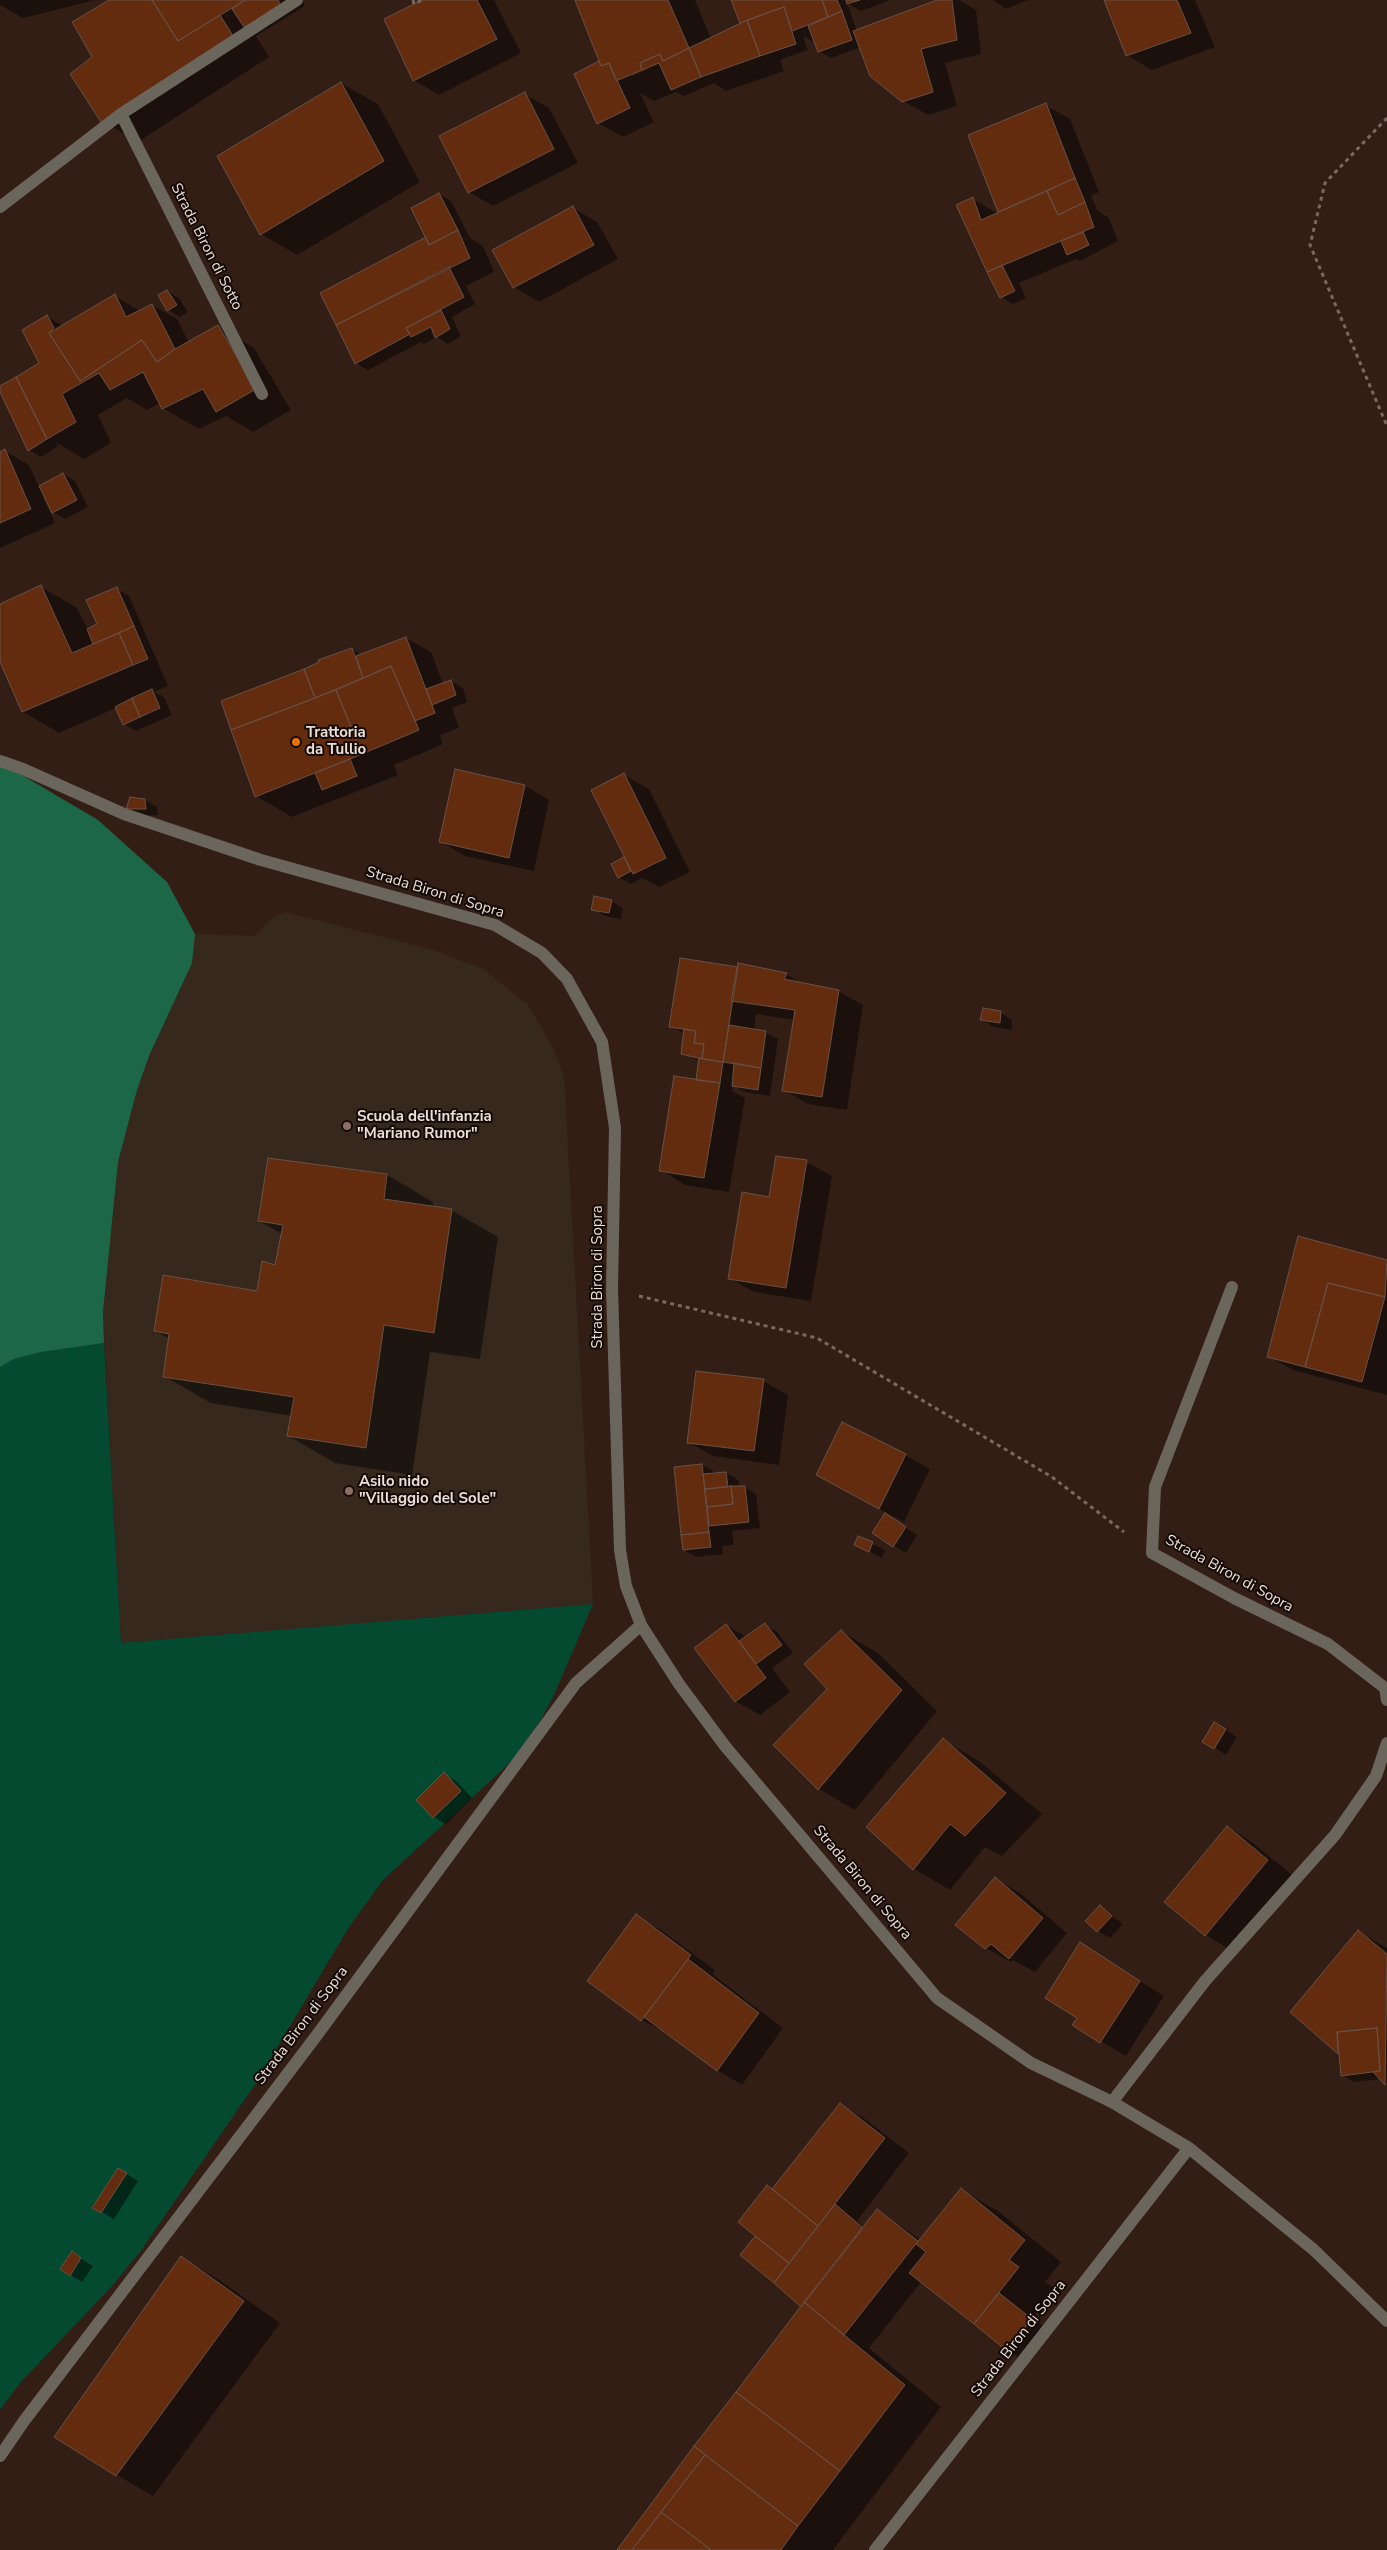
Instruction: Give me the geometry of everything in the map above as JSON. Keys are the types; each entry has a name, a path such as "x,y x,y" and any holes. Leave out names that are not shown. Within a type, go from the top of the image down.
{"street":[{"path":"0,207 121,114 297,0"},
{"name":"Strada Biron di Sotto","path":"121,114 262,394"},
{"name":"Strada Biron di Sopra","path":"0,761 23,769 124,814 261,860 494,925 542,953 567,979 602,1042 614,1128 612,1289 620,1550 626,1586 641,1624 679,1684 725,1746 937,1998 1030,2063 1112,2102 1189,2148 1314,2250 1387,2321"},
{"name":"Strada Biron di Sopra","path":"1232,1287 1155,1487 1152,1553 1234,1598 1328,1644 1385,1688 1387,1700"},
{"name":"Strada Biron di Sopra","path":"0,2456 314,2039 576,1683 641,1624"},
{"path":"1112,2102 1205,1981 1335,1835 1376,1776 1387,1743"},
{"name":"Strada Biron di Sopra","path":"875,2550 1189,2148"}],"path":[{"path":"412,0 414,4 422,0"},
{"path":"1387,118 1325,183 1310,245 1387,426"},
{"path":"612,1289 817,1338 1052,1477 1152,1553"}],"shaded area":[{"path":"285,912 433,950 483,969 528,1005 554,1050 564,1077 593,1604 121,1643 103,1312 118,1162 137,1090 149,1056 192,963 195,934 254,936 271,919"}],"green space":[{"path":"0,762 98,820 167,882 195,934 192,963 149,1056 137,1090 118,1162 103,1312 104,1343 41,1352 14,1359 0,1367"},
{"path":"104,1343 121,1643 593,1604 554,1695 540,1721 514,1759 383,1880 349,1927 256,2083 140,2252 112,2286 20,2383 0,2410 0,1367 14,1359 41,1352"}],"building":[{"path":"109,0 152,0 178,41 220,15 233,36 101,122 70,74 92,57 72,22"},
{"path":"152,0 245,0 178,41"},
{"path":"245,0 278,0 281,6 244,27 232,9"},
{"path":"422,0 477,0 497,39 413,81 384,19"},
{"path":"575,0 668,0 689,48 663,61 660,54 640,63 642,70 616,81 609,63 601,66"},
{"path":"731,0 822,0 828,17 792,31 784,7 740,23"},
{"path":"822,0 837,0 842,11 828,17"},
{"path":"846,0 860,0 847,4"},
{"path":"937,0 952,0 957,40 921,49 933,92 902,102 870,76 853,31"},
{"path":"1104,0 1177,0 1191,33 1126,56"},
{"path":"784,7 796,44 760,56 747,20"},
{"path":"842,11 852,40 818,52 808,26"},
{"path":"747,20 760,56 701,77 689,48"},
{"path":"689,48 701,77 671,90 659,63 642,70 640,63 660,54 663,61"},
{"path":"599,61 601,66 609,63 630,108 597,124 574,74"},
{"path":"341,82 384,161 260,235 217,156"},
{"path":"525,92 554,149 468,193 439,136"},
{"path":"1046,103 1075,178 998,212 968,135"},
{"path":"1075,178 1085,202 1058,215 1047,191"},
{"path":"1047,191 1058,215 1085,202 1094,227 987,272 956,205 973,197 981,220"},
{"path":"439,193 458,230 429,245 411,208"},
{"path":"573,206 594,245 513,288 492,250"},
{"path":"458,230 470,258 336,325 320,293 426,237 429,245"},
{"path":"1083,232 1089,245 1067,255 1061,241"},
{"path":"1002,265 1015,291 1000,298 987,272"},
{"path":"449,267 464,297 406,328 410,334 355,364 336,325"},
{"path":"167,290 177,305 167,311 158,295"},
{"path":"115,294 126,317 152,304 175,349 157,362 142,340 80,381 49,333"},
{"path":"441,310 450,329 435,338 431,327 411,337 406,328"},
{"path":"47,315 54,328 49,333 80,381 142,340 157,362 175,349 218,325 256,389 216,412 203,389 162,409 143,372 110,390 99,373 62,394 76,422 47,439 16,377 39,363 22,330"},
{"path":"16,377 47,439 28,451 0,392 0,386"},
{"path":"5,449 31,509 0,523 0,452"},
{"path":"63,473 77,500 52,513 39,486"},
{"path":"41,585 72,653 119,633 133,665 22,712 0,662 0,604"},
{"path":"117,587 134,626 93,644 87,629 97,624 86,600"},
{"path":"134,626 148,659 133,665 119,633"},
{"path":"406,637 435,713 415,721 391,666 363,678 356,656"},
{"path":"352,648 363,678 315,698 304,669 319,662 318,660"},
{"path":"391,666 419,730 362,754 336,690"},
{"path":"304,669 315,698 231,730 221,701"},
{"path":"451,680 456,695 432,705 426,689"},
{"path":"152,689 160,708 140,717 132,698"},
{"name":"Trattoria da Tullio","path":"336,690 362,754 255,797 231,730"},
{"path":"132,698 140,717 123,725 115,707"},
{"path":"350,759 357,776 322,790 315,773"},
{"path":"455,769 525,785 509,858 439,842"},
{"path":"624,773 666,858 633,874 591,790"},
{"path":"130,797 145,799 146,809 126,809"},
{"path":"624,857 631,871 618,878 611,864"},
{"path":"594,896 612,900 609,913 591,910"},
{"path":"680,958 738,967 723,1062 702,1059 704,1044 694,1043 696,1031 669,1027"},
{"path":"738,963 787,973 784,979 839,990 822,1097 782,1091 795,1010 731,1001"},
{"path":"983,1008 1001,1011 1000,1023 980,1020"},
{"path":"729,1025 766,1031 761,1068 723,1062"},
{"path":"684,1029 696,1031 694,1043 704,1044 702,1059 681,1054"},
{"path":"699,1058 723,1062 720,1083 696,1080"},
{"path":"734,1063 761,1068 758,1090 732,1086"},
{"path":"674,1076 720,1083 704,1178 659,1171"},
{"path":"776,1156 807,1160 786,1288 728,1279 742,1192 769,1197"},
{"path":"268,1158 387,1174 384,1199 452,1209 434,1333 384,1325 366,1448 287,1436 294,1397 163,1377 169,1334 154,1331 163,1275 257,1291 262,1261 275,1265 283,1225 258,1221"},
{"path":"1298,1236 1387,1260 1385,1297 1328,1283 1305,1367 1267,1357"},
{"path":"1328,1283 1385,1297 1362,1382 1305,1367"},
{"path":"696,1371 764,1379 754,1451 687,1443"},
{"path":"842,1422 906,1454 879,1509 816,1475"},
{"path":"702,1464 709,1532 681,1535 674,1467"},
{"path":"726,1472 728,1487 705,1489 703,1474"},
{"path":"731,1486 733,1504 707,1507 705,1489"},
{"path":"731,1486 745,1486 749,1522 709,1526 707,1507 733,1504"},
{"path":"885,1513 906,1527 893,1547 872,1533"},
{"path":"709,1532 711,1547 683,1550 681,1535"},
{"path":"858,1536 873,1542 869,1552 854,1545"},
{"path":"765,1623 782,1645 756,1664 739,1641"},
{"path":"726,1624 766,1678 735,1702 694,1648"},
{"path":"841,1630 902,1690 818,1790 773,1745 827,1689 804,1664"},
{"path":"1214,1722 1226,1729 1214,1749 1202,1742"},
{"path":"943,1738 1006,1793 965,1836 950,1824 913,1870 866,1827"},
{"path":"444,1772 461,1791 433,1818 416,1800"},
{"path":"1227,1826 1268,1860 1205,1936 1164,1902"},
{"path":"995,1877 1043,1918 1009,1959 991,1944 985,1949 955,1925"},
{"path":"1100,1905 1112,1916 1097,1932 1085,1921"},
{"path":"636,1914 691,1955 641,2021 587,1981"},
{"path":"1358,1930 1387,1954 1385,2085 1373,2072 1380,2071 1377,2028 1337,2032 1338,2054 1290,2012"},
{"path":"1080,1942 1140,1981 1100,2043 1072,2025 1077,2018 1045,1998"},
{"path":"688,1959 759,2013 717,2071 644,2017"},
{"path":"1377,2028 1380,2071 1341,2076 1337,2032"},
{"path":"840,2103 885,2138 818,2226 772,2189"},
{"path":"118,2168 127,2173 101,2213 92,2208"},
{"path":"767,2185 818,2226 789,2263 738,2222"},
{"path":"961,2188 1025,2240 1009,2260 1019,2267 974,2324 909,2273 926,2252 916,2244"},
{"path":"835,2204 863,2228 801,2307 774,2283"},
{"path":"877,2209 918,2241 844,2335 804,2302"},
{"path":"755,2236 789,2263 774,2283 740,2255"},
{"path":"72,2251 81,2258 70,2276 60,2269"},
{"path":"181,2256 244,2301 116,2476 54,2437"},
{"path":"999,2293 1032,2319 1007,2351 974,2324"},
{"path":"804,2302 905,2385 840,2471 736,2392"},
{"path":"736,2392 840,2471 798,2526 694,2446"},
{"path":"694,2446 705,2455 632,2550 617,2550"},
{"path":"705,2455 798,2526 781,2550 711,2550 661,2512"},
{"path":"661,2512 711,2550 632,2550"}],"place":[{"name":"Trattoria da Tullio","path":"296,742"},
{"name":"Scuola dell'infanzia \"Mariano Rumor\"","path":"347,1126"},
{"name":"Asilo nido \"Villaggio del Sole\"","path":"349,1491"}]}
